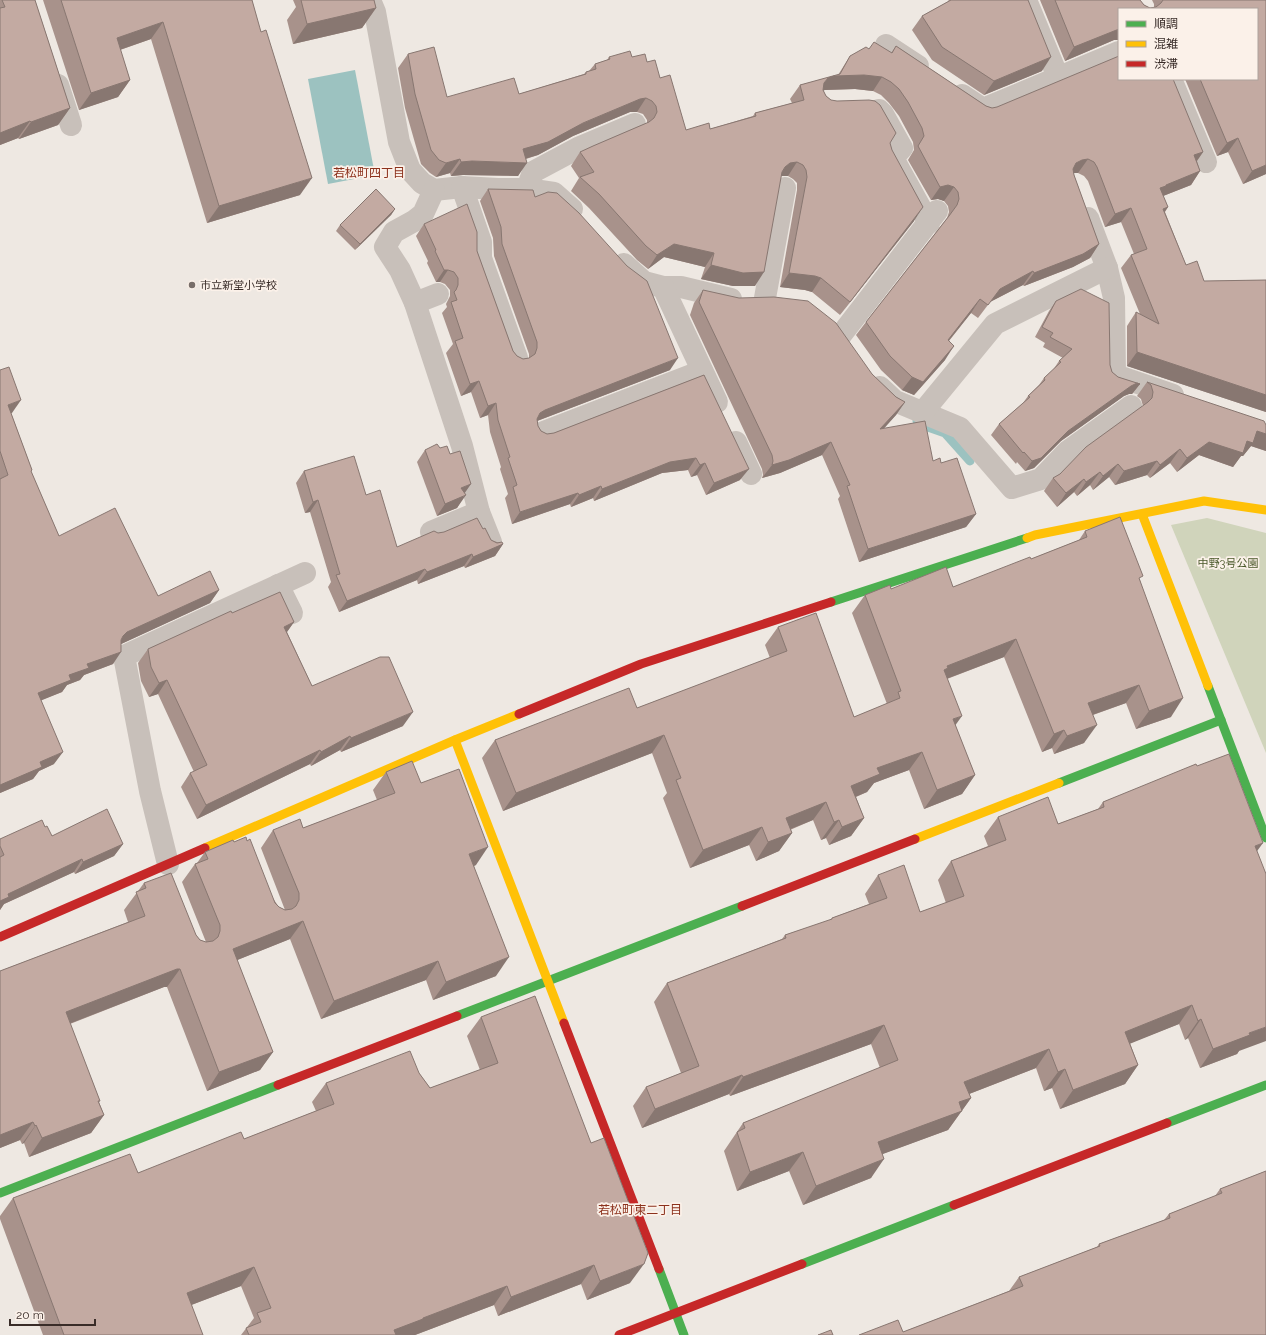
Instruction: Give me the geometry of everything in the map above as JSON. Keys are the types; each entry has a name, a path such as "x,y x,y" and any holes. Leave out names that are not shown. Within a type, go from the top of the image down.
{"street":[{"path":"370,0 375,12 399,142 410,170 422,183 434,190 462,187 527,189 554,193 586,222"},
{"path":"1026,0 1058,77"},
{"path":"886,45 983,108 1118,52"},
{"path":"52,66 70,124"},
{"path":"1171,80 1206,162"},
{"path":"841,335 933,217 893,158 902,148 884,114 870,103 858,102"},
{"path":"527,189 534,172 578,148 635,124"},
{"path":"462,187 482,242 482,258 517,358"},
{"path":"765,298 785,188"},
{"path":"434,190 423,214 414,221 394,232 385,247 400,270 415,302 462,446 479,512 491,542"},
{"path":"1081,198 1107,268 1114,298 1115,376 1190,400"},
{"path":"612,251 628,269 644,282 663,287 681,287 732,299 765,298 788,300"},
{"path":"922,413 995,324 1107,268"},
{"path":"663,287 751,474"},
{"path":"415,302 438,294"},
{"path":"825,319 836,328 854,354"},
{"path":"541,432 702,371"},
{"path":"866,372 895,401 960,428 1012,488 1041,479 1068,451 1131,406"},
{"path":"0,937 165,860 241,832 454,740 641,664 1035,535 1204,501 1266,510"},
{"path":"431,532 479,512"},
{"path":"1142,514 1266,838"},
{"path":"165,860 124,656 305,573"},
{"path":"278,586 292,613"},
{"path":"0,1192 1221,720"},
{"path":"454,740 684,1335"},
{"path":"241,832 250,853"},
{"path":"619,1335 1266,1085"}],"green space":[{"name":"中野3号公園","path":"1207,518 1266,533 1266,753 1171,525"}],"water":[{"path":"355,70 375,175 328,184 308,79"}],"building":[{"path":"2,0 35,0 70,108 31,122 30,121 0,133 0,8 5,7"},
{"path":"61,0 252,0 261,32 266,30 312,178 219,206 163,22 117,38 130,80 91,93"},
{"path":"301,0 374,0 376,8 307,24"},
{"path":"951,0 1028,0 1051,57 994,81 942,47 922,16"},
{"path":"1055,0 1140,0 1144,5 1150,8 1118,8 1118,29 1074,47"},
{"path":"1163,0 1266,0 1266,165 1252,171 1238,138 1227,143 1200,80 1258,80 1258,8 1150,8 1156,7"},
{"path":"874,42 892,53 896,46 986,106 992,108 1118,56 1118,80 1173,80 1203,152 1194,155 1200,171 1160,188 1168,207 1163,209 1186,265 1197,261 1204,281 1266,280 1266,395 1137,352 1136,312 1159,324 1131,255 1147,249 1131,208 1115,214 1097,167 1094,162 1088,159 1076,163 1073,169 1099,244 1083,254 1034,273 1033,271 1000,289 988,305 980,299 948,340 954,346 923,382 912,377 890,356 866,322 949,216 957,205 959,199 958,192 954,187 948,185 940,187 918,146 924,136 922,128 899,89 882,77 864,75 834,76 828,78 824,83 823,90 826,96 831,100 869,100 875,101 880,105 896,133 890,143 892,150 923,207 850,302 821,278 789,273 807,177 806,170 803,165 797,162 790,163 782,172 764,272 743,273 711,265 714,253 674,244 657,255 646,246 599,194 580,177 594,172 580,152 649,122 654,118 657,112 656,106 652,101 646,98 640,99 583,123 548,142 523,149 527,163 461,162 460,159 446,163 439,160 431,150 415,94 408,54 434,47 447,97 514,78 519,94 586,74 586,72 596,69 595,64 610,59 609,57 630,51 632,57 645,54 647,62 655,60 660,78 670,75 686,130 709,123 710,129 756,116 755,113 804,100 800,85 840,74 850,56 866,47 869,49"},
{"path":"376,189 395,209 360,244 340,225"},
{"path":"488,189 533,190 535,197 548,192 557,193 579,213 627,266 647,281 678,358 545,410 540,413 537,419 538,426 541,431 547,434 554,433 704,375 749,469 714,483 705,463 700,465 696,458 670,462 602,489 601,486 579,495 578,493 520,512 513,487 517,485 498,420 496,403 488,406 479,381 470,384 455,341 463,338 451,302 457,300 454,292 458,285 458,278 454,272 444,270 424,224 467,204 477,232 477,251 513,351 517,356 523,359 529,358 535,354 537,342 502,244 501,227"},
{"path":"1081,289 1109,303 1110,365 1112,372 1118,377 1137,383 1068,431 1041,458 1032,461 1024,452 1023,453 999,424 1030,397 1028,396 1045,380 1044,378 1072,349 1050,337 1053,333 1042,327 1056,301"},
{"path":"703,290 739,298 774,297 808,301 836,323 872,374 896,397 905,402 880,429 925,421 933,461 940,458 941,463 957,458 976,514 868,549 847,486 850,485 831,442 789,460 772,465 772,455 699,302"},
{"path":"9,367 21,400 8,405 32,470 31,471 59,536 115,508 158,596 210,571 219,590 127,632 121,640 121,652 87,664 89,668 69,675 71,680 38,693 63,752 40,762 42,767 0,785 0,479 8,475 0,451 0,370"},
{"path":"1147,382 1264,421 1266,425 1266,434 1257,431 1253,443 1247,441 1243,453 1209,442 1187,458 1180,449 1160,465 1157,461 1124,471 1118,464 1103,476 1100,472 1086,482 1084,479 1066,493 1053,478 1060,474 1086,447 1152,398 1153,392 1151,385"},
{"path":"437,444 440,448 447,446 450,454 460,451 471,484 461,488 466,495 445,504 425,450"},
{"path":"354,456 366,495 380,490 397,547 434,531 438,533 444,532 477,518 483,529 485,528 491,540 497,543 502,542 503,544 473,557 472,554 427,572 425,569 347,601 336,575 340,574 318,500 313,502 304,471"},
{"path":"1120,517 1143,576 1139,578 1183,698 1149,711 1139,685 1088,703 1097,725 1067,736 1064,730 1054,734 1016,639 947,666 948,668 944,670 962,716 953,719 975,775 937,790 922,752 877,768 880,774 851,786 864,818 842,827 839,820 834,822 826,802 786,818 792,833 768,842 762,827 703,850 676,780 681,778 664,735 516,793 495,740 629,688 637,708 787,651 778,627 816,613 854,717 900,698 898,692 901,691 865,595 890,585 891,589 946,567 953,587 1087,537 1085,531"},
{"path":"280,592 294,622 284,627 312,686 380,657 389,657 413,712 351,738 350,736 321,752 320,750 206,805 190,773 207,765 167,680 159,683 151,667 148,649 231,611 232,613"},
{"path":"1229,754 1263,843 1255,846 1266,874 1266,1027 1249,1033 1250,1035 1213,1049 1201,1019 1198,1021 1192,1005 1125,1032 1138,1065 1073,1090 1065,1069 1058,1072 1049,1049 964,1082 971,1098 959,1102 962,1111 878,1142 884,1159 816,1186 803,1152 750,1172 737,1132 745,1128 743,1123 898,1060 884,1025 743,1077 742,1075 655,1109 646,1087 699,1066 667,983 786,938 785,935 887,898 878,875 904,865 920,912 964,896 951,861 1006,840 998,817 1048,797 1058,824 1104,807 1103,802 1196,764 1197,766"},
{"path":"412,761 421,783 459,769 488,847 469,854 509,957 446,982 438,961 334,1001 303,921 233,949 273,1052 219,1072 180,969 177,969 66,1012 104,1115 42,1138 33,1122 0,1135 0,971 145,916 136,892 146,888 144,883 171,873 196,935 200,940 206,942 213,941 218,937 220,925 195,864 208,859 205,852 233,840 234,842 246,837 247,841 250,839 275,903 285,910 292,909 296,906 299,900 299,893 273,830 300,819 303,828 395,793 386,772"},
{"path":"107,809 123,844 83,862 82,859 8,894 9,897 0,901 0,857 4,855 0,846 0,839 42,820 52,836"},
{"path":"535,996 591,1143 604,1138 648,1253 644,1264 600,1281 594,1265 511,1297 507,1286 394,1330 396,1335 249,1335 246,1328 261,1322 257,1313 271,1308 254,1267 187,1293 203,1335 64,1335 13,1198 130,1154 138,1173 241,1132 244,1139 334,1104 326,1083 410,1051 419,1073 430,1088 498,1063 481,1017"},
{"path":"1266,1171 1266,1335 859,1335 898,1320 903,1332 1023,1286 1019,1277 1100,1246 1099,1244 1170,1218 1169,1214 1222,1193 1220,1189"},
{"path":"831,1330 833,1335 818,1335"}],"waterway":[{"path":"917,421 925,426 945,433 970,461"}],"traffic: fast":[{"path":"831,602 1027,538"},
{"path":"1208,686 1266,838"},
{"path":"1059,783 1221,720"},
{"path":"457,1016 742,906"},
{"path":"0,1193 278,1085"},
{"path":"1167,1123 1266,1085"},
{"path":"802,1264 954,1205"},
{"path":"659,1269 684,1335"}],"traffic: slow":[{"path":"1027,538 1035,535 1204,501 1266,510"},
{"path":"1142,514 1208,686"},
{"path":"205,848 455,740 519,714"},
{"path":"455,740 564,1023"},
{"path":"915,839 1059,783"}],"traffic: jam":[{"path":"519,714 641,664 831,602"},
{"path":"742,906 915,839"},
{"path":"0,937 205,848"},
{"path":"278,1085 457,1016"},
{"path":"564,1023 659,1269"},
{"path":"954,1205 1167,1123"},
{"path":"619,1335 802,1264"}],"place":[{"name":"市立新堂小学校","path":"192,285"}],"district":[{"name":"若松町四丁目","path":"369,173"},
{"name":"若松町東二丁目","path":"640,1210"}]}
